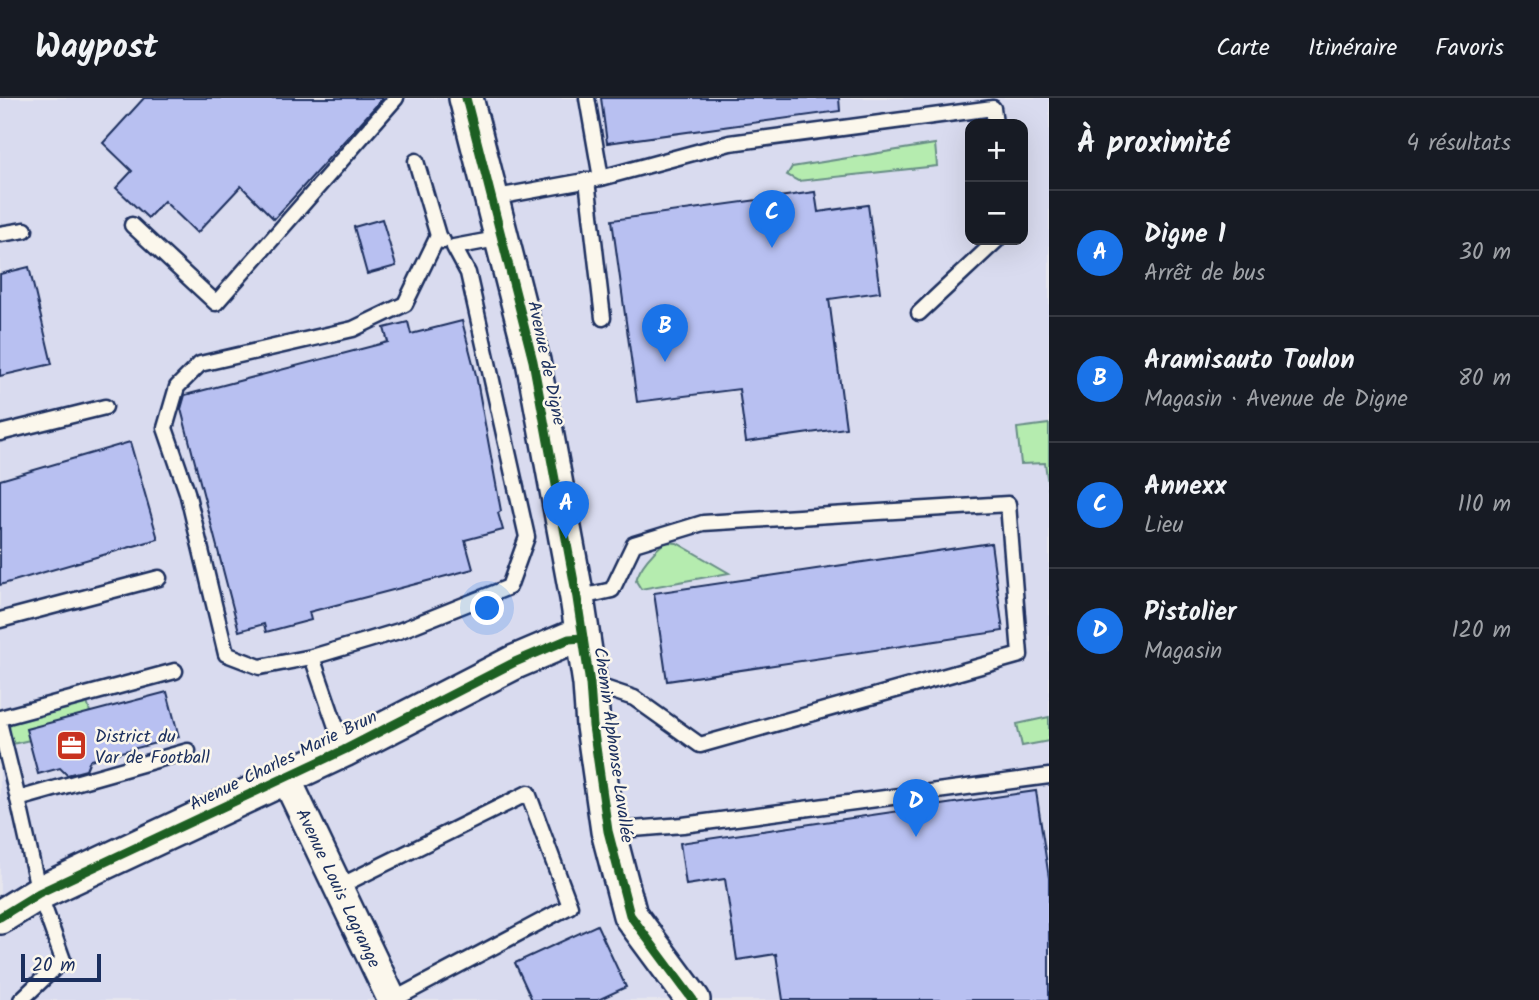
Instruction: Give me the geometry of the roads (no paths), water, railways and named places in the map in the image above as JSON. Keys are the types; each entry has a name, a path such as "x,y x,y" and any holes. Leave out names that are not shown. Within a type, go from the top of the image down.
{"street":[{"name":"Avenue de Digne","path":"466,98 533,361 583,638"},
{"name":"Chemin Alphonse Lavallée","path":"583,638 608,831 630,915 683,993"},
{"name":"Avenue Charles Marie Brun","path":"0,917 39,893 344,750 515,662 569,639 583,638"},
{"name":"Avenue Louis Lagrange","path":"286,778 392,1000"}],"lane":[{"path":"132,225 216,303 396,98"},
{"path":"587,98 603,318"},
{"path":"491,198 594,179 730,143 992,103"},
{"path":"416,161 439,239 454,247 468,273 527,537 509,587 399,631 312,657 260,667 226,654 187,492 164,428 177,387 200,364 353,329 405,304 438,236"},
{"path":"0,234 25,230"},
{"path":"454,247 502,238"},
{"path":"919,313 992,245"},
{"path":"0,433 105,407"},
{"path":"577,598 612,590 634,544 703,523 1008,504 1020,655 700,745 634,698 590,684"},
{"path":"0,620 159,578"},
{"path":"312,657 344,750"},
{"path":"0,718 175,671"},
{"path":"0,726 39,893 63,960 21,1000"},
{"path":"18,799 188,751"},
{"path":"608,831 683,825 1049,776"},
{"path":"338,887 528,793 570,906 392,1000"}],"place":[{"name":"Annexx","path":"772,248"},
{"name":"Aramisauto Toulon","path":"665,362"},
{"name":"Digne 1","path":"566,539"},
{"name":"District du Var de Football","path":"72,746"},
{"name":"Pistolier","path":"916,837"}]}
